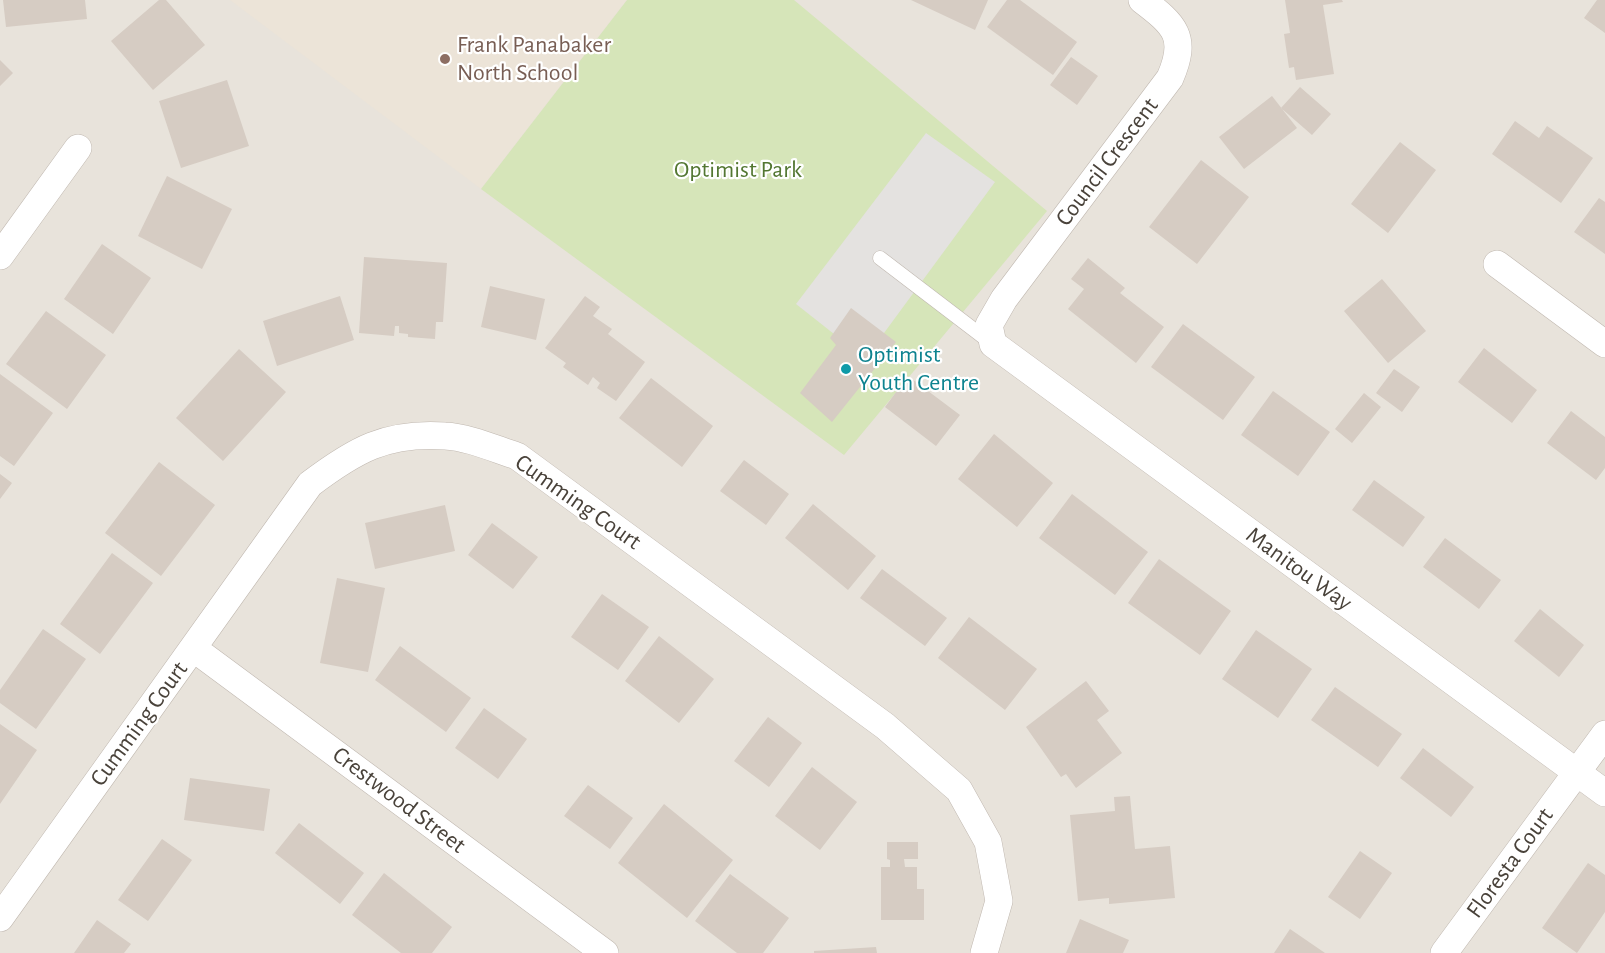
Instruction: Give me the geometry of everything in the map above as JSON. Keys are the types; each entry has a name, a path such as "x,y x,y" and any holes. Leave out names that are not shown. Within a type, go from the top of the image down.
{"street":[{"name":"Council Crescent","path":"991,334 1004,299 1170,78 1178,59 1178,36 1167,21 1142,0"},
{"path":"0,256 78,148"},
{"path":"1497,264 1605,344"},
{"name":"Manitou Way","path":"991,334 1605,793"},
{"name":"Cumming Court","path":"0,918 310,484 349,454 393,438 447,436 517,456 885,726 959,790 988,842 999,901 984,953"},
{"name":"Crestwood Street","path":"193,648 605,953"},
{"name":"Floresta Court","path":"1444,953 1605,734"}],"lane":[{"name":"Manitou Way","path":"880,258 991,334"}],"shaded area":[{"path":"0,0 1605,0 1605,953 0,953"},
{"name":"Frank Panabaker North School","path":"230,0 627,0 481,189"},
{"path":"926,133 995,182 884,333 834,334 796,304"}],"green space":[{"name":"Optimist Park","path":"627,0 794,0 1047,211 844,455 481,189"}],"building":[{"path":"3,0 85,0 87,19 6,27"},
{"path":"159,0 166,0 205,45 153,90 111,41"},
{"path":"911,0 988,0 975,30"},
{"path":"1007,0 1020,0 1077,42 1053,75 987,27"},
{"path":"1285,0 1342,0 1343,2 1323,5 1334,74 1296,80 1294,67 1289,68 1284,34 1290,33"},
{"path":"1597,0 1605,0 1605,33 1584,18"},
{"path":"1071,57 1098,76 1077,105 1050,85"},
{"path":"0,60 13,73 0,86"},
{"path":"227,80 249,146 181,168 159,101"},
{"path":"1300,87 1331,114 1312,135 1281,108"},
{"path":"1272,96 1297,128 1244,169 1219,137"},
{"path":"1515,121 1539,138 1547,126 1593,158 1561,203 1492,154"},
{"path":"1400,142 1436,170 1388,233 1351,204"},
{"path":"1201,160 1249,197 1197,264 1149,227"},
{"path":"167,176 232,209 202,269 138,236"},
{"path":"1599,198 1605,202 1605,254 1574,232"},
{"path":"102,244 151,278 113,334 64,299"},
{"path":"364,257 447,263 443,322 436,322 435,339 408,337 408,334 399,333 399,326 395,326 394,336 359,333"},
{"path":"1088,258 1125,288 1120,293 1164,327 1136,363 1068,309 1084,289 1071,279"},
{"path":"1382,279 1426,331 1388,363 1344,311"},
{"path":"490,286 545,299 536,340 481,327"},
{"path":"340,296 354,340 277,366 263,321"},
{"path":"585,296 600,307 593,316 612,329 608,334 645,362 616,401 597,388 600,383 593,377 588,385 563,367 566,363 545,348"},
{"name":"Optimist Youth Centre","path":"851,308 896,342 832,422 800,393 836,345 830,338"},
{"path":"46,311 106,355 67,409 6,364"},
{"path":"1183,324 1255,377 1223,420 1151,367"},
{"path":"1484,348 1537,390 1512,423 1458,382"},
{"path":"239,349 286,392 223,461 176,418"},
{"path":"1394,369 1420,387 1402,412 1376,393"},
{"path":"0,374 53,413 14,466 0,456"},
{"path":"908,376 960,415 936,446 885,407"},
{"path":"651,378 713,426 682,467 619,418"},
{"path":"1273,391 1330,432 1298,476 1241,435"},
{"path":"1364,393 1381,407 1352,443 1335,429"},
{"path":"1571,411 1605,437 1605,468 1596,480 1547,443"},
{"path":"994,434 1053,483 1017,527 958,479"},
{"path":"744,460 789,494 766,525 720,491"},
{"path":"159,462 215,505 161,576 105,533"},
{"path":"0,474 12,483 0,499"},
{"path":"1374,480 1425,517 1403,547 1352,510"},
{"path":"1072,494 1148,552 1115,595 1039,538"},
{"path":"813,504 876,556 848,590 785,538"},
{"path":"445,505 455,551 375,569 365,523"},
{"path":"492,523 538,557 513,589 468,555"},
{"path":"1445,538 1501,580 1479,609 1423,567"},
{"path":"112,553 153,583 100,654 60,624"},
{"path":"1159,559 1231,611 1200,655 1128,603"},
{"path":"882,569 947,618 925,646 860,598"},
{"path":"337,578 385,588 368,672 320,663"},
{"path":"602,594 649,627 618,670 571,637"},
{"path":"1540,609 1584,645 1559,677 1514,641"},
{"path":"969,617 1037,669 1005,710 938,658"},
{"path":"43,629 86,659 36,729 0,703 0,690"},
{"path":"1256,630 1312,669 1278,718 1222,679"},
{"path":"659,636 714,679 679,723 625,681"},
{"path":"400,646 471,698 446,732 375,680"},
{"path":"1086,681 1109,711 1097,720 1122,753 1076,788 1066,774 1061,777 1026,727"},
{"path":"1335,687 1402,734 1378,767 1311,720"},
{"path":"484,708 527,739 498,779 455,748"},
{"path":"768,717 802,743 769,787 734,761"},
{"path":"0,724 37,750 0,804"},
{"path":"1423,748 1474,787 1451,817 1400,778"},
{"path":"812,767 857,802 820,850 775,816"},
{"path":"190,778 270,789 264,831 184,820"},
{"path":"588,785 633,818 610,849 564,816"},
{"path":"1130,796 1135,849 1170,846 1175,898 1109,904 1109,898 1078,901 1070,815 1115,811 1114,797"},
{"path":"664,804 733,860 687,918 618,863"},
{"path":"299,823 364,873 340,904 275,853"},
{"path":"162,839 192,860 148,921 118,900"},
{"path":"887,842 918,842 918,859 904,859 905,867 917,867 917,889 924,889 924,920 881,920 881,867 890,867 890,860 887,859"},
{"path":"1360,851 1392,873 1360,919 1328,897"},
{"path":"1588,863 1605,875 1605,912 1577,953 1542,928"},
{"path":"384,873 452,927 432,953 401,953 352,915"},
{"path":"730,874 789,918 763,953 737,953 695,921"},
{"path":"1080,919 1129,940 1123,953 1066,953"},
{"path":"97,920 131,944 124,953 74,953"},
{"path":"1290,929 1325,953 1274,953"},
{"path":"876,947 877,953 814,953 814,951"}],"place":[{"name":"Frank Panabaker North School","path":"445,59"},
{"name":"Optimist Youth Centre","path":"846,369"}]}
